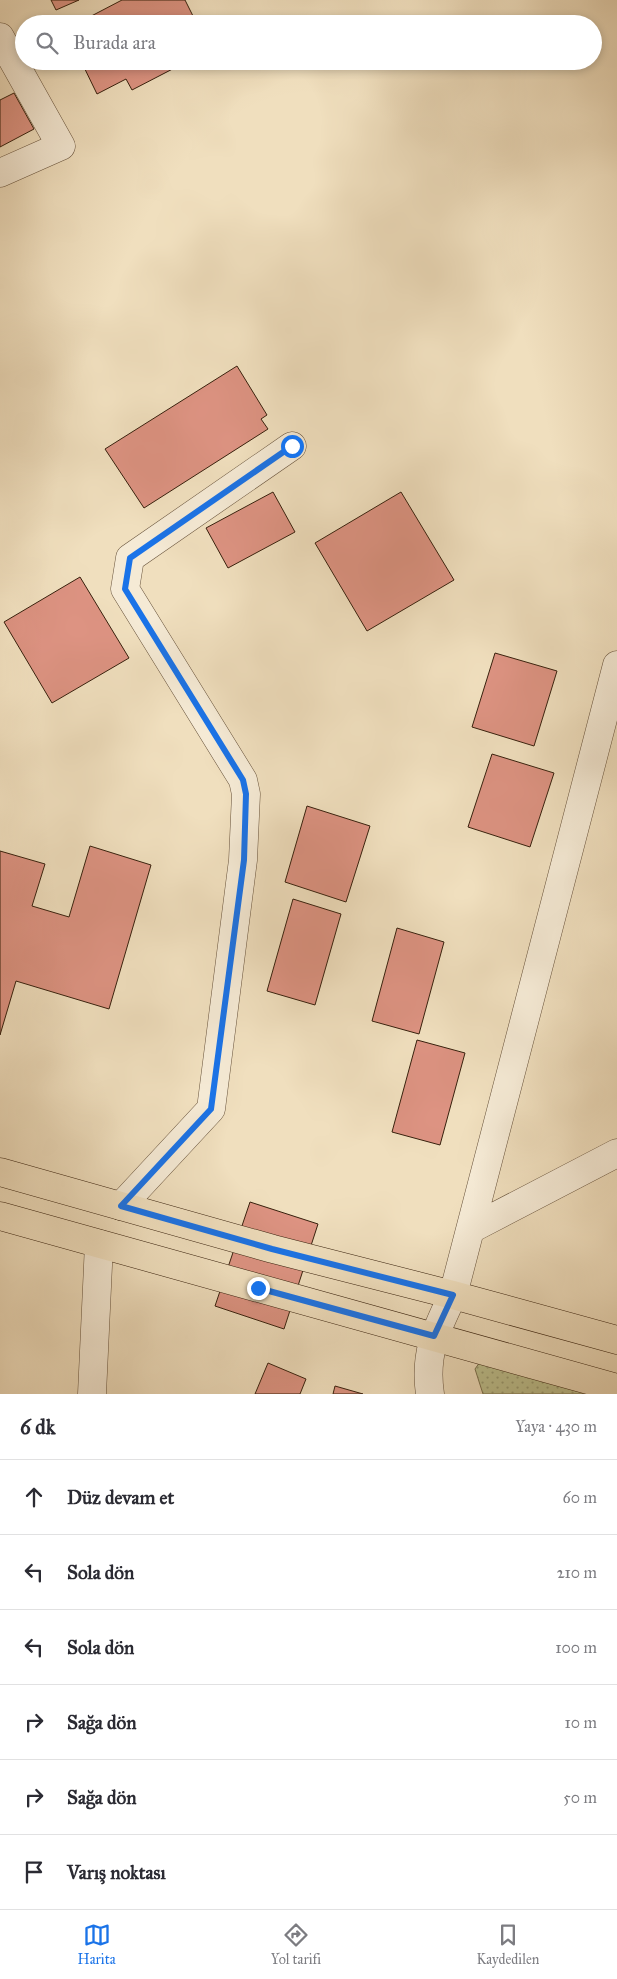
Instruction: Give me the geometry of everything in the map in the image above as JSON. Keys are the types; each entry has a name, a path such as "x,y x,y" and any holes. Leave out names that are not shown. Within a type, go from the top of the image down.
{"main road":[{"path":"0,1172 272,1249 453,1295 617,1340"},
{"path":"0,1216 617,1388"}],"street":[{"path":"0,37 15,64"},
{"path":"0,173 61,146 18,70"},
{"path":"121,1206 211,1109 244,860 246,794 243,780 125,589 130,558 292,446"},
{"path":"430,1394 428,1376 434,1336 453,1295 471,1229 617,665"},
{"path":"471,1229 617,1153"},
{"path":"92,1394 99,1244"}],"green space":[{"path":"482,1359 601,1394 483,1394 475,1369"}],"building":[{"path":"51,0 79,0 56,10"},
{"path":"122,0 185,0 192,15 93,15"},
{"path":"85,70 171,70 132,90 126,79 97,94"},
{"path":"14,93 34,129 0,147 0,100"},
{"path":"237,366 267,415 261,419 268,429 144,508 105,449"},
{"path":"273,492 295,532 228,568 206,528"},
{"path":"401,492 454,580 367,631 315,543"},
{"path":"80,577 129,658 52,703 4,622"},
{"path":"495,653 557,671 534,746 472,727"},
{"path":"492,754 554,773 530,847 468,827"},
{"path":"307,806 370,826 346,902 285,882"},
{"path":"90,846 151,865 109,1009 16,981 0,1035 0,851 45,864 32,906 69,917"},
{"path":"293,899 341,914 315,1005 267,991"},
{"path":"397,928 444,942 419,1034 372,1021"},
{"path":"417,1040 465,1053 440,1145 392,1132"},
{"path":"250,1202 318,1224 284,1329 215,1306"},
{"path":"268,1363 306,1379 300,1394 255,1394"},
{"path":"335,1386 363,1394 333,1394"}],"route":[{"path":"258,1288 434,1336 453,1295 272,1249 121,1206 211,1109 244,860 246,794 243,780 125,589 130,558 292,446"}]}
